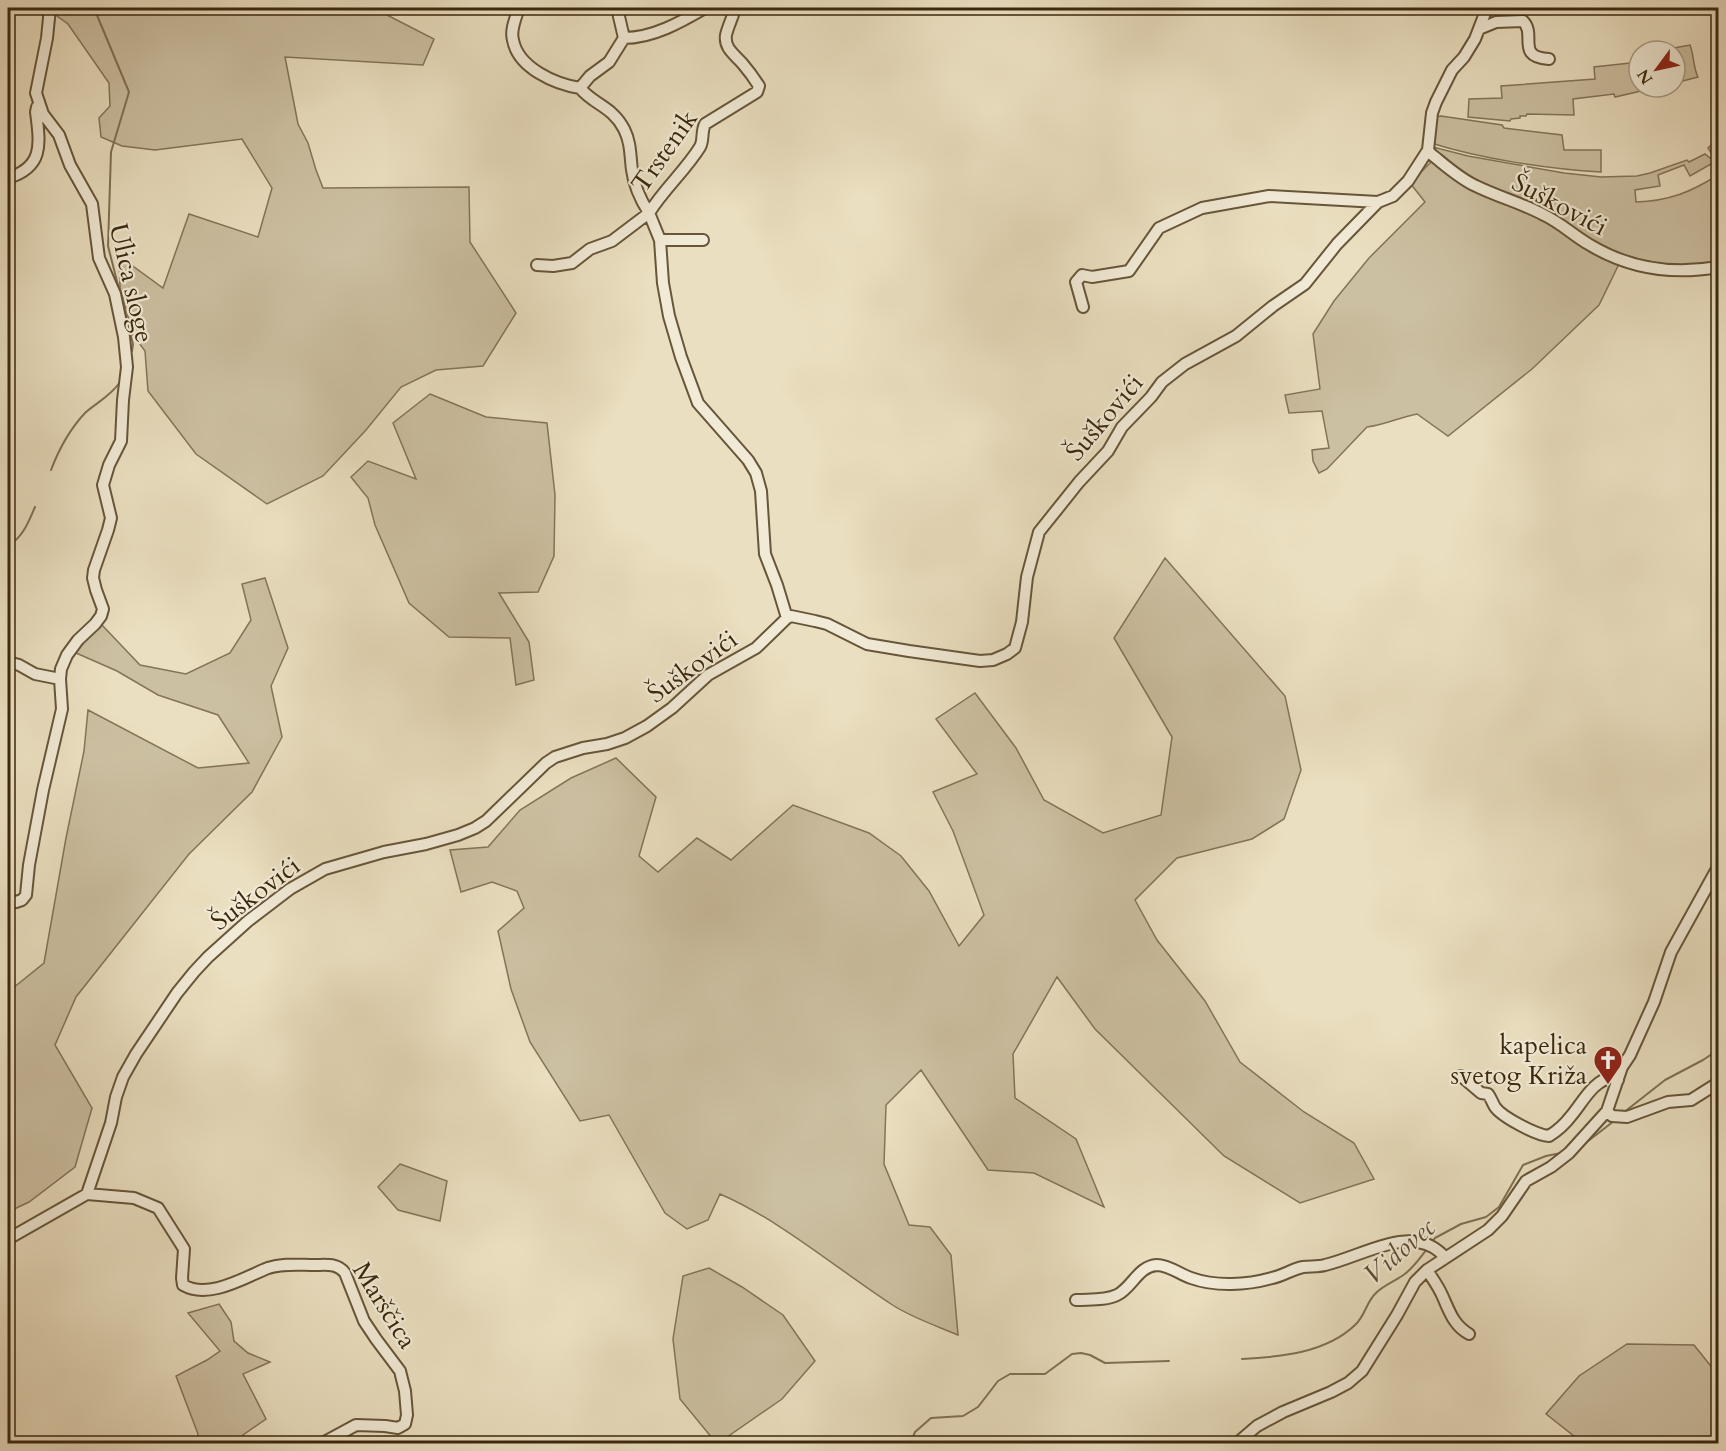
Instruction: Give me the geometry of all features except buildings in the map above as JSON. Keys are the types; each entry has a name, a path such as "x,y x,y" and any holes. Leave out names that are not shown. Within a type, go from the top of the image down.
{"street":[{"path":"8,178 22,173 30,166 39,148 36,93 47,38 50,8"},
{"path":"519,8 512,39 526,62 534,71 558,83 580,88 590,76 609,62 624,38 617,8"},
{"path":"624,38 645,35 668,27 705,8"},
{"name":"Trstenik","path":"537,265 553,266 572,263 590,249 612,241 649,213 660,195 676,181 699,148 703,141 701,132 705,124 757,92 759,86 726,44 726,36 735,8"},
{"path":"1428,150 1432,113 1436,102 1452,70 1464,57 1487,8"},
{"path":"1479,29 1496,22 1523,21 1527,27 1528,41 1533,55 1537,58 1549,59"},
{"name":"Trstenik","path":"580,88 609,109 617,118 630,144 636,189 660,240 663,283 669,316 681,357 698,403 748,460 756,473 761,491 765,554 787,618"},
{"name":"Ulica sloge","path":"8,900 16,902 22,900 26,895 29,865 43,790 62,709 61,669 67,655 101,616 103,609 93,578 111,518 103,485 109,465 121,441 127,367 124,337 115,294 99,258 92,204 73,171 59,135 38,104"},
{"name":"Šuškovići","path":"87,1194 111,1123 123,1077 136,1054 194,972 248,921 290,889 325,869 384,852 426,844 475,828 486,821 546,763 555,757 583,748 608,744 625,738 647,726 672,708 708,675 756,648 791,616 827,624 867,644 888,648 980,661 993,660 1015,648 1022,622 1027,577 1039,532 1079,482 1108,451 1122,427 1162,382 1185,364 1236,336 1305,284 1337,244 1378,202 1393,196 1408,181 1428,150 1473,185 1529,207 1554,220 1607,255 1655,270 1681,271 1719,267"},
{"path":"1083,307 1076,282 1082,275 1092,278 1128,271 1159,228 1202,208 1269,196 1378,202"},
{"path":"660,240 703,240"},
{"path":"8,662 41,675 60,679"},
{"path":"1236,1443 1257,1426 1283,1412 1331,1392 1348,1383 1362,1371 1415,1281 1427,1269 1488,1230 1502,1216 1526,1181 1551,1167 1572,1150 1607,1112 1622,1068 1654,1002 1671,952 1719,867"},
{"path":"1461,1076 1481,1093 1488,1094 1502,1114 1538,1134 1549,1136 1569,1119 1593,1088 1609,1077 1618,1080"},
{"path":"1607,1112 1612,1116 1627,1117 1668,1102 1691,1100 1719,1083"},
{"path":"8,1239 87,1194"},
{"name":"Marščica","path":"87,1194 134,1198 158,1208 184,1249 182,1278 183,1285 187,1287 202,1289 224,1287 279,1266 331,1264 342,1269 364,1321 400,1371 407,1414 405,1424 398,1428 385,1425 356,1425 321,1443"},
{"path":"1076,1300 1102,1299 1118,1295 1143,1270 1157,1266 1215,1284 1230,1284 1275,1278 1295,1269 1326,1265 1396,1243 1410,1241 1430,1245 1445,1257"},
{"path":"1427,1269 1454,1320 1460,1329 1469,1334"}],"shaded area":[{"path":"55,8 388,8 387,15 434,39 423,65 285,57 298,124 308,143 323,188 469,187 470,242 516,313 483,366 436,370 401,387 366,430 323,476 267,504 196,454 148,391 145,351 133,335 120,288 119,256 163,288 189,214 258,237 272,188 242,139 155,150 122,146 101,137 99,118 110,106 109,83 68,24 57,16"},
{"path":"1690,45 1698,77 1687,80 1687,46"},
{"path":"1627,63 1627,94 1573,99 1574,115 1527,114 1510,121 1468,117 1469,99 1502,98 1501,86 1595,79 1594,67"},
{"path":"1436,117 1502,125 1504,128 1562,135 1564,150 1601,150 1601,172 1515,162 1431,143"},
{"path":"1718,139 1718,160 1690,176 1684,165 1658,175 1660,186 1635,190 1636,202 1659,200 1689,191 1718,175 1718,264 1700,267 1619,264 1599,305 1532,369 1448,436 1417,414 1367,427 1327,469 1319,473 1313,461 1312,450 1329,448 1322,411 1289,413 1285,395 1320,389 1313,334 1334,301 1369,258 1425,202 1410,183 1436,157 1433,147 1468,156 1564,173 1601,177 1637,176 1687,160 1689,162 1705,154 1710,158 1713,156 1708,148"},
{"path":"430,394 486,417 547,423 555,495 554,556 538,592 499,593 529,642 534,680 516,685 510,638 449,637 409,603 375,525 368,498 351,477 368,461 416,479 393,423"},
{"path":"1165,558 1285,696 1301,770 1284,819 1252,839 1177,858 1135,900 1157,940 1205,1001 1240,1062 1304,1112 1354,1143 1374,1179 1300,1203 1224,1156 1095,1029 1057,977 1013,1054 1015,1098 1076,1139 1104,1207 1034,1173 988,1170 921,1070 886,1105 884,1164 909,1225 930,1227 951,1255 958,1335 898,1309 786,1231 720,1194 708,1220 687,1229 665,1213 609,1115 580,1121 530,1042 511,989 498,931 524,908 517,891 492,882 461,892 450,850 488,847 520,810 571,778 616,758 656,797 639,856 658,872 697,838 731,860 793,805 869,833 901,856 929,891 959,946 984,915 953,831 933,792 977,774 936,719 975,693 1016,748 1044,800 1103,833 1161,815 1172,737 1114,638"},
{"path":"265,578 288,648 271,686 282,737 252,792 189,854 76,997 55,1045 92,1108 75,1167 29,1202 8,1212 8,992 44,963 84,751 88,710 198,768 249,763 218,715 158,695 117,671 67,649 101,624 140,665 186,674 230,653 251,620 242,584"},
{"path":"400,1164 447,1181 440,1221 398,1210 378,1187"},
{"path":"709,1268 783,1315 815,1361 782,1399 717,1444 680,1399 673,1339 683,1276"},
{"path":"219,1304 231,1322 234,1341 248,1353 270,1362 243,1374 266,1419 243,1435 246,1443 197,1443 198,1434 176,1376 220,1351 188,1313"},
{"path":"1627,1344 1694,1345 1718,1375 1718,1443 1588,1443 1574,1436 1546,1414 1579,1376"}],"waterway":[{"path":"94,8 129,92 111,152 108,246 133,344 132,351"},
{"path":"51,470 65,440 79,419 113,391 120,382"},
{"path":"8,546 21,534 35,507"},
{"name":"Vidovec","path":"1623,1113 1665,1080 1718,1050"},
{"name":"Vidovec","path":"1583,1145 1614,1121"},
{"name":"Vidovec","path":"1432,1242 1435,1238 1461,1224 1486,1217 1499,1207 1523,1165 1561,1153"},
{"name":"Vidovec","path":"1242,1359 1287,1355 1317,1348 1330,1342 1355,1325 1375,1294 1416,1264 1427,1249"},
{"name":"Vidovec","path":"910,1444 915,1432 931,1418 963,1416 978,1407 998,1381 1010,1374 1045,1374 1072,1354 1090,1355 1105,1363 1169,1361"}],"place":[{"name":"kapelica svetog Križa","path":"1608,1086"}]}
